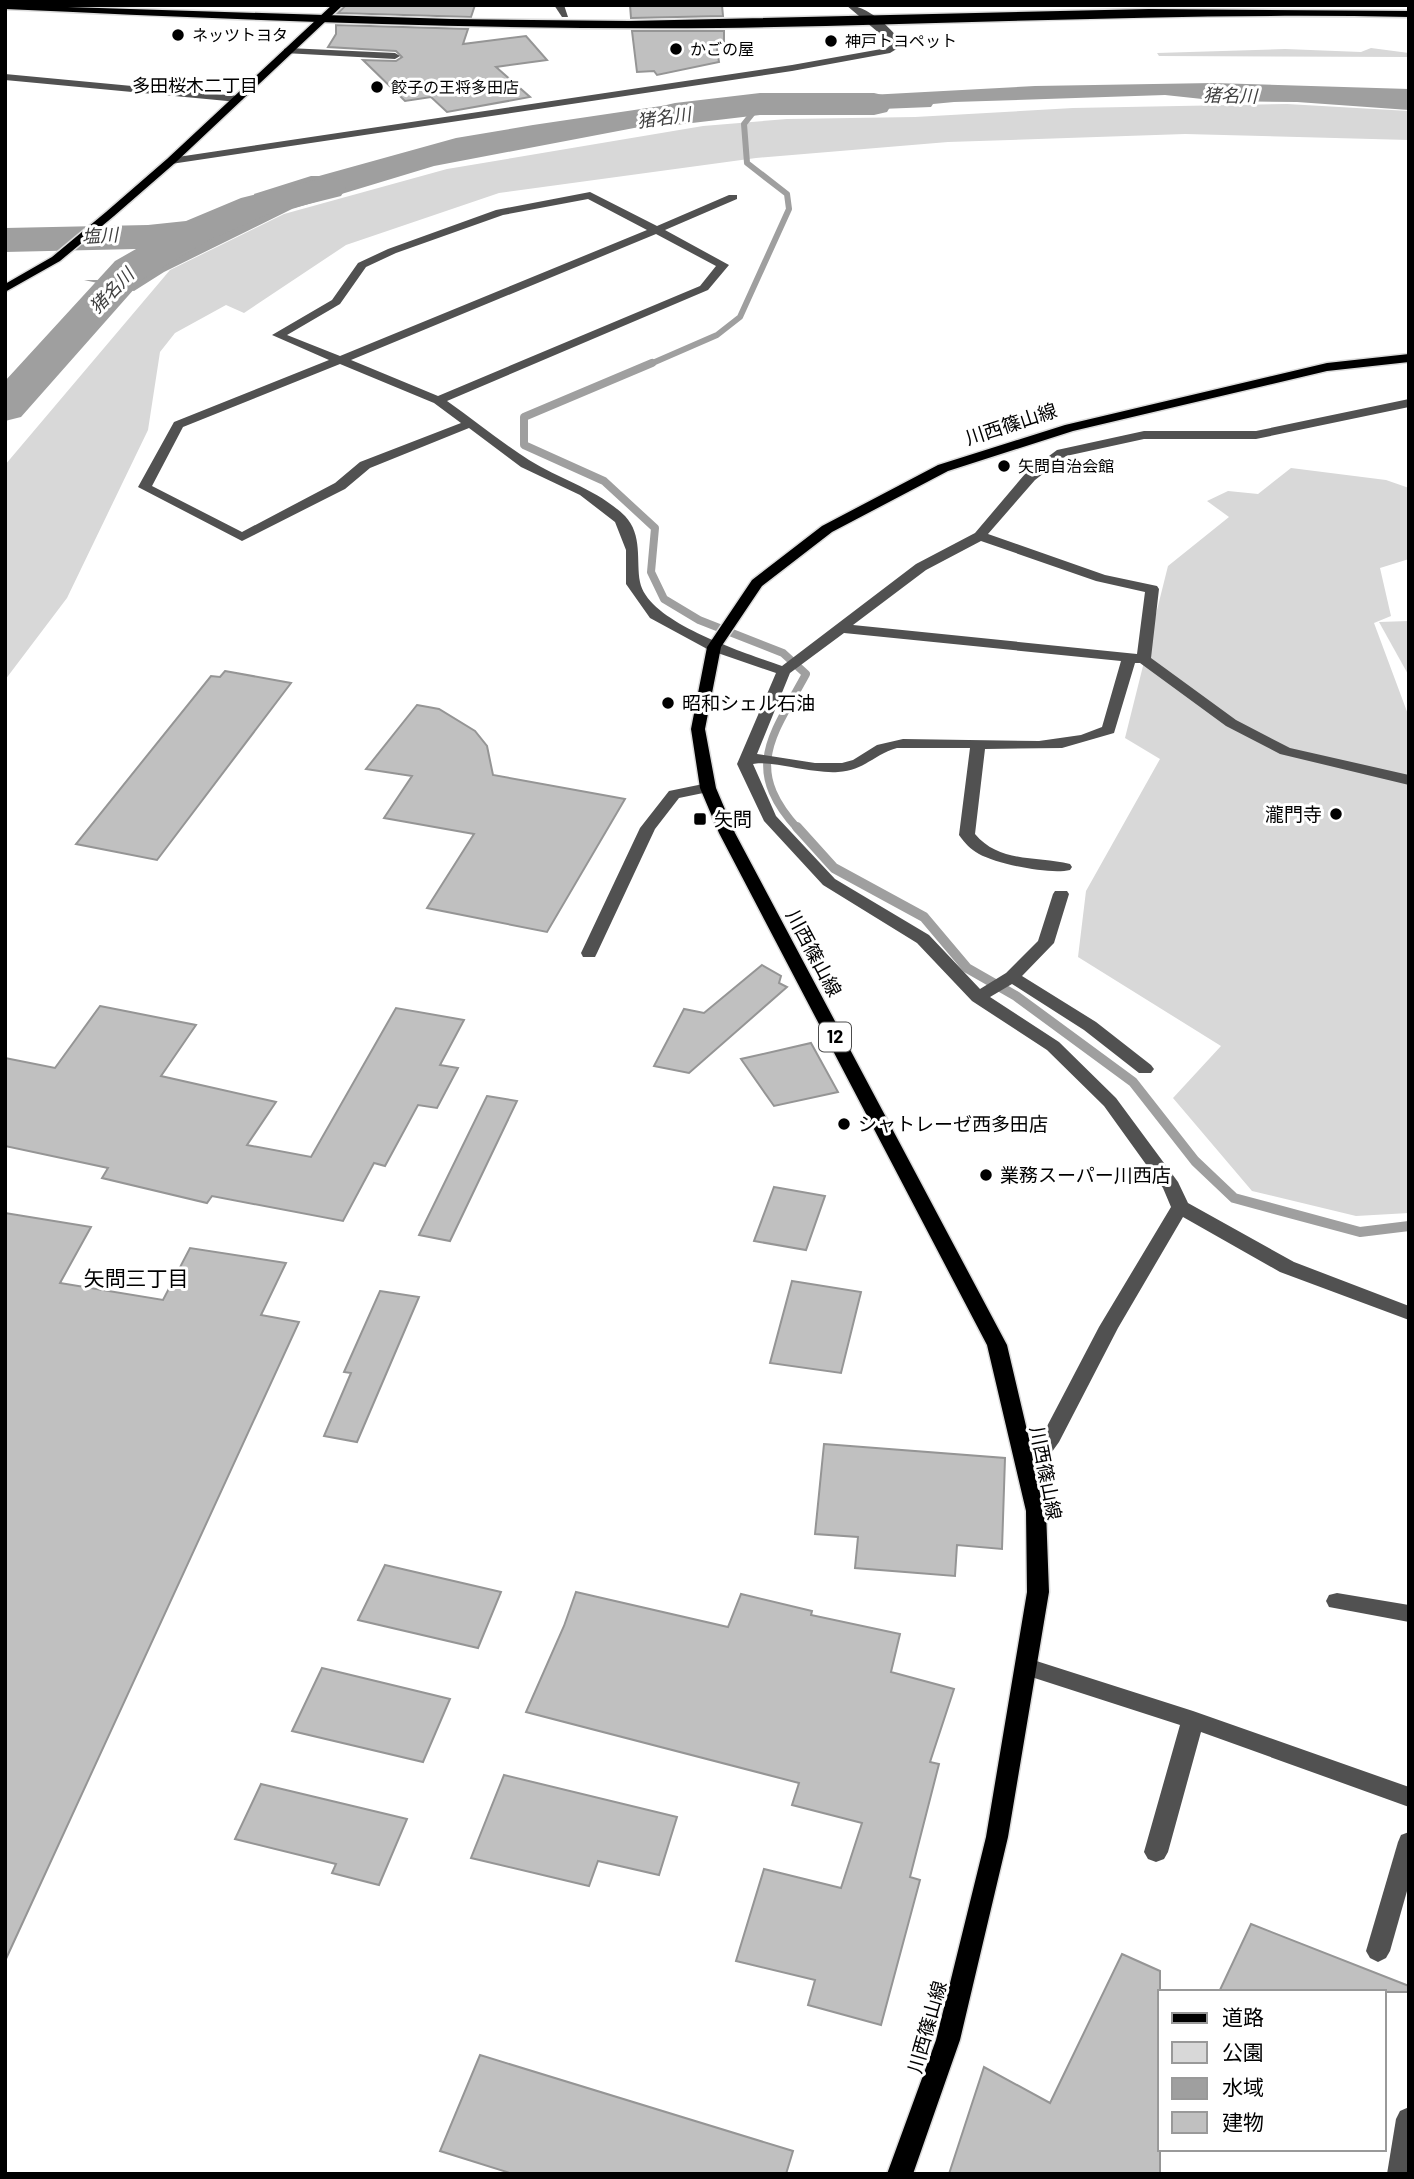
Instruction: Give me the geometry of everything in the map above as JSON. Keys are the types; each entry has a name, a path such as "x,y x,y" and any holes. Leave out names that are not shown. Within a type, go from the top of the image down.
{"highway":[{"path":"138,5 562,10 736,16 854,8 1007,5"},
{"path":"5,6 321,20 566,25 870,21 1226,11 1409,15"}],"main road":[{"path":"5,289 56,259 110,214 171,161 335,8"},
{"name":"川西篠山線","path":"900,2174 948,2040 997,1836 1038,1592 1036,1511 997,1345 727,833 708,788 698,729 715,647 757,583 827,529 943,468 1083,424 1327,368 1409,358"}],"street":[{"path":"171,161 792,68 890,50 898,44 854,8"},
{"path":"289,51 395,56"},
{"path":"5,77 238,99"},
{"path":"438,400 704,288 723,265 590,195 499,212 392,251 362,265 336,302 278,335 438,400 526,464 585,492 621,520 633,551 633,584 655,615 715,647 785,671"},
{"path":"469,424 365,466 340,486 242,537 145,487 178,425 342,360 733,197"},
{"path":"1409,402 1256,435 1144,435 1062,453 1030,477 981,536 920,568 785,671 746,764 769,818 829,882 923,939 978,997 1053,1046 1110,1102 1172,1186 1180,1207 1287,1267 1409,1313"},
{"path":"748,757 825,767 856,765 881,749 897,744 925,741 1041,746 1090,738 1109,730 1137,658 1152,589 1101,578 981,536"},
{"path":"841,628 1137,658 1231,723 1285,751 1409,780"},
{"path":"978,745 967,835 974,845 987,854 1064,867"},
{"path":"589,953 648,828 674,794 708,788"},
{"path":"978,997 1012,977 1046,943 1061,894"},
{"path":"1012,977 1090,1026 1145,1069"},
{"path":"1027,1472 1052,1437 1109,1327 1180,1207"},
{"path":"1337,1601 1409,1614"},
{"path":"1027,1667 1193,1720 1409,1797"},
{"path":"1156,1852 1193,1720"},
{"path":"1378,1951 1409,1842"},
{"path":"1400,2174 1409,2119"}],"green space":[{"path":"1371,48 1409,53 1409,57 1159,56 1157,53 1285,49 1361,52"},
{"path":"1287,104 1409,111 1409,140 1185,134 948,142 756,158 499,193 346,245 244,313 226,305 175,333 160,352 148,430 67,598 5,680 5,465 170,270 284,214 447,169 703,126 787,119 915,117 1073,108"},
{"path":"1291,468 1386,480 1409,488 1409,559 1380,568 1391,616 1374,623 1409,717 1409,1213 1356,1216 1252,1191 1173,1098 1221,1046 1078,957 1086,891 1160,759 1125,738 1168,566 1229,517 1207,501 1228,491 1258,494"},
{"path":"1409,621 1409,676 1379,622"}],"water":[{"path":"1213,83 1409,89 1409,110 1297,102 1221,101 1165,95 954,102 933,104 931,107 831,111 776,101 434,166 292,209 164,272 134,291 84,280 100,280 115,266 120,266 164,225 182,226 229,216 237,218 253,203 249,200 255,198 254,194 311,176 456,138 668,105 769,94 832,97 834,103 872,101 869,95 1035,86"}],"building":[{"path":"346,5 475,5 471,17 338,13"},
{"path":"630,5 722,5 723,16 631,18"},
{"path":"336,25 468,29 463,44 526,36 547,60 496,67 530,97 447,112 431,97 405,101 363,60 396,61 402,57 396,51 328,47 336,34"},
{"name":"かごの屋","path":"632,31 724,31 724,42 716,43 719,62 657,75 654,71 637,72"},
{"path":"225,671 291,683 157,860 76,844 211,676 220,677"},
{"path":"417,705 439,709 475,731 487,746 493,775 625,799 547,932 427,908 474,834 384,818 412,776 366,769"},
{"path":"762,965 781,976 779,983 787,987 689,1073 654,1066 684,1009 704,1013"},
{"path":"100,1006 196,1025 161,1076 276,1102 247,1145 311,1157 396,1008 464,1020 440,1065 458,1068 437,1108 418,1105 385,1166 374,1163 343,1221 212,1196 207,1203 102,1178 108,1168 5,1146 5,1058 55,1068"},
{"path":"811,1043 838,1092 774,1106 741,1059"},
{"path":"487,1096 517,1101 450,1241 419,1235"},
{"path":"774,1187 825,1196 806,1250 754,1241"},
{"path":"5,1213 91,1227 60,1283 163,1300 190,1248 286,1263 261,1315 299,1322 5,1961"},
{"path":"792,1281 861,1292 841,1373 770,1363"},
{"path":"380,1291 419,1297 357,1442 324,1436 351,1373 344,1372"},
{"path":"824,1444 1005,1458 1002,1549 957,1545 955,1576 855,1568 858,1537 815,1534"},
{"path":"385,1565 501,1592 478,1648 358,1620"},
{"path":"576,1592 728,1627 741,1594 812,1611 811,1615 900,1634 891,1672 954,1689 930,1762 939,1764 910,1877 920,1880 881,2025 808,2005 815,1980 736,1961 764,1869 841,1888 862,1823 792,1805 799,1783 526,1712"},
{"path":"322,1668 450,1699 423,1762 292,1731"},
{"path":"504,1775 677,1817 659,1875 598,1861 589,1886 471,1858"},
{"path":"261,1784 407,1819 379,1885 332,1873 336,1864 235,1839"},
{"path":"1251,1924 1409,1986 1409,1992 1220,1990"},
{"path":"1122,1954 1160,1971 1160,2174 949,2174 984,2067 1050,2103"},
{"path":"480,2055 793,2151 786,2174 513,2174 440,2151"}],"waterway":[{"path":"648,365 717,335 740,317 789,209 787,194 747,163 744,124 760,104"},
{"name":"猪名川","path":"675,114 760,104 874,104"},
{"name":"猪名川","path":"5,408 129,270 195,232 255,206 327,188"},
{"name":"塩川","path":"5,240 148,237 185,233"},
{"path":"652,363 524,417 524,445 604,481 655,528 651,572 664,599 699,620 783,653 806,674 774,734 767,769 771,788 798,829"},
{"path":"797,827 834,868 924,917 967,968 1016,996 1133,1082 1195,1161 1234,1198 1360,1232 1409,1226"}],"place":[{"name":"ネッツトヨタ","path":"178,35"},
{"name":"神戸トヨペット","path":"831,41"},
{"name":"かごの屋","path":"676,49"},
{"name":"餃子の王将多田店","path":"377,87"},
{"name":"矢問自治会館","path":"1004,466"},
{"name":"昭和シェル石油","path":"668,703"},
{"name":"瀧門寺","path":"1336,814"},
{"name":"矢問","path":"700,819"},
{"name":"シャトレーゼ西多田店","path":"844,1124"},
{"name":"業務スーパー川西店","path":"986,1175"}],"district":[{"name":"多田桜木二丁目","path":"195,86"},
{"name":"矢問三丁目","path":"136,1279"}]}
